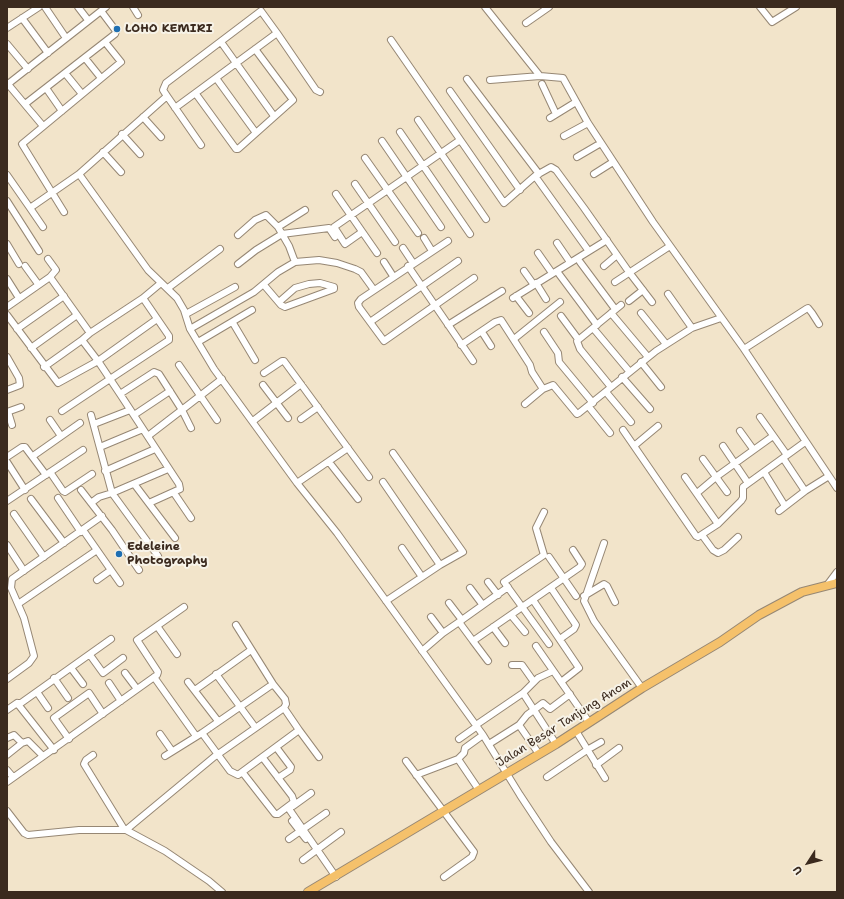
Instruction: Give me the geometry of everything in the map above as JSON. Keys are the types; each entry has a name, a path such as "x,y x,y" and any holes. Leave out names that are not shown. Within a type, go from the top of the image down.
{"main road":[{"name":"Jalan Besar Tanjung Anom","path":"308,892 334,878 556,744 642,688 720,642 759,615 794,596 837,582"}],"street":[{"path":"7,28 39,7"},
{"path":"45,7 66,38"},
{"path":"78,7 88,20"},
{"path":"133,7 138,15"},
{"path":"485,7 540,76"},
{"path":"526,23 549,7"},
{"path":"760,7 772,22 796,7"},
{"path":"25,104 113,35 116,31 104,9 88,20 28,69 7,83 43,126"},
{"path":"201,145 163,88 166,83 221,42 260,9 316,90 320,92"},
{"path":"22,18 48,53"},
{"path":"175,108 277,33"},
{"path":"391,40 504,203 537,175 551,167 556,170 617,256 652,302"},
{"path":"64,212 22,144 120,62 105,42"},
{"path":"221,42 274,116"},
{"path":"7,44 28,69"},
{"path":"196,94 238,149 274,116 291,103 292,99 255,49"},
{"path":"85,58 101,78"},
{"path":"65,73 82,94"},
{"path":"490,80 540,76 563,78 600,143 670,246 744,350 837,488"},
{"path":"216,78 256,133"},
{"path":"467,79 537,175 588,250"},
{"path":"542,84 556,114"},
{"path":"46,88 62,111"},
{"path":"450,91 520,190"},
{"path":"30,208 79,174 122,134 144,117 167,96"},
{"path":"550,118 576,102"},
{"path":"144,117 161,137"},
{"path":"418,120 486,219"},
{"path":"564,136 588,124"},
{"path":"400,132 470,234"},
{"path":"122,134 140,154"},
{"path":"362,232 345,244 334,227 460,140"},
{"path":"382,142 441,227"},
{"path":"577,157 600,143"},
{"path":"103,152 121,172"},
{"path":"365,158 418,233"},
{"path":"594,174 613,162"},
{"path":"79,174 142,263 177,298 186,314 190,329 222,379 297,483 337,533 422,650 483,736 506,774 552,842 589,892"},
{"path":"7,175 43,227"},
{"path":"356,184 396,242"},
{"path":"336,194 377,253"},
{"path":"7,202 39,251"},
{"path":"278,228 305,210"},
{"path":"7,215 13,211"},
{"path":"238,235 255,220 266,215 282,234 289,246 295,262"},
{"path":"238,264 256,250 282,234 329,228 335,237"},
{"path":"424,238 432,251"},
{"path":"529,313 515,297 606,240"},
{"path":"448,241 393,276 358,303 370,322 384,341 474,278"},
{"path":"557,243 570,262"},
{"path":"7,244 38,284"},
{"path":"615,282 670,246"},
{"path":"403,248 421,286 473,361"},
{"path":"168,288 220,249"},
{"path":"538,254 552,273"},
{"path":"604,266 617,256"},
{"path":"7,307 50,277 56,270 48,258"},
{"path":"190,329 264,285 278,272 295,262 319,260 337,263 355,269 361,272 374,290"},
{"path":"370,322 458,261"},
{"path":"384,262 393,276"},
{"path":"580,262 613,311 648,357"},
{"path":"524,271 546,299"},
{"path":"559,274 595,326 629,371"},
{"path":"50,277 90,333"},
{"path":"7,279 19,298"},
{"path":"44,367 161,283"},
{"path":"264,285 279,302 285,307 334,289 334,287 320,283 309,284 295,288 279,302"},
{"path":"186,314 235,287"},
{"path":"629,301 643,290"},
{"path":"448,325 502,291"},
{"path":"668,294 692,328"},
{"path":"17,329 64,296"},
{"path":"62,411 169,340 169,336 142,298"},
{"path":"514,339 560,302"},
{"path":"578,339 621,305"},
{"path":"744,350 808,308 819,324"},
{"path":"198,342 233,323 252,310"},
{"path":"641,313 666,344"},
{"path":"7,315 44,367 58,383 98,361 157,319"},
{"path":"31,348 77,315"},
{"path":"561,316 578,339 577,344 580,349 611,387"},
{"path":"525,404 550,385 555,386 577,414 591,405 629,371 666,344 692,328 721,318"},
{"path":"461,345 495,322 502,320 543,389"},
{"path":"233,323 255,360"},
{"path":"482,332 491,346"},
{"path":"544,332 558,353 559,362 610,433"},
{"path":"82,340 98,361 168,469 180,484 180,489 174,493 149,503"},
{"path":"7,357 9,364 19,378 20,384 7,390"},
{"path":"264,373 282,360 284,361 369,477"},
{"path":"641,362 661,387"},
{"path":"179,365 217,420"},
{"path":"120,394 154,372 159,374 192,428"},
{"path":"622,377 650,408"},
{"path":"148,436 222,379"},
{"path":"253,421 301,384"},
{"path":"264,385 288,418"},
{"path":"94,424 132,412 170,390"},
{"path":"606,392 631,422"},
{"path":"12,425 8,412 20,407"},
{"path":"300,419 318,407"},
{"path":"91,415 112,493 158,556"},
{"path":"760,417 773,436 805,491"},
{"path":"50,420 61,436"},
{"path":"33,456 80,423"},
{"path":"634,446 658,426"},
{"path":"100,446 143,429"},
{"path":"623,430 698,537 718,524 740,501 742,498 742,488 805,442"},
{"path":"740,431 753,449"},
{"path":"696,493 753,449 773,436"},
{"path":"7,457 24,446 62,491 66,492 92,474"},
{"path":"723,446 748,483"},
{"path":"297,483 348,448"},
{"path":"105,471 155,449"},
{"path":"7,501 83,450"},
{"path":"386,601 440,565 463,552 393,453"},
{"path":"703,459 727,492"},
{"path":"7,462 25,490"},
{"path":"329,462 358,499"},
{"path":"91,503 99,497 135,485 168,469"},
{"path":"764,472 785,506"},
{"path":"685,476 718,524"},
{"path":"779,511 805,491 829,476"},
{"path":"383,482 440,565"},
{"path":"135,485 175,538"},
{"path":"80,490 102,516 139,570"},
{"path":"174,493 191,518"},
{"path":"58,498 120,583"},
{"path":"31,499 64,543"},
{"path":"544,512 536,528 544,554 505,580 508,588 521,607 549,644"},
{"path":"14,514 44,557"},
{"path":"7,679 33,660 34,652 24,617 11,588 11,582 24,571 102,516"},
{"path":"702,535 713,550 718,553 724,550 738,537"},
{"path":"604,543 584,596 584,604 594,621 642,688"},
{"path":"7,544 24,571"},
{"path":"402,548 422,577"},
{"path":"18,604 97,550"},
{"path":"473,641 581,566 573,550"},
{"path":"549,557 576,596"},
{"path":"97,580 111,570"},
{"path":"828,584 837,572"},
{"path":"488,582 498,595"},
{"path":"584,596 604,584 607,586 615,602"},
{"path":"470,588 482,604"},
{"path":"422,650 482,604 508,588"},
{"path":"551,588 576,625 574,629 560,639"},
{"path":"532,600 579,668 561,682"},
{"path":"449,603 473,641 488,661"},
{"path":"7,782 43,756 54,750 154,677 158,672 137,640 184,607"},
{"path":"511,615 525,632"},
{"path":"431,617 443,633"},
{"path":"7,812 24,833 28,835 79,830 125,829 217,754 284,708 286,704 284,699 236,625"},
{"path":"157,626 177,654"},
{"path":"493,627 505,643"},
{"path":"7,710 17,703 21,703 54,678 90,655 111,639"},
{"path":"536,646 589,722"},
{"path":"195,690 251,650"},
{"path":"90,655 104,673 123,658"},
{"path":"512,665 522,665 534,682"},
{"path":"71,668 83,684"},
{"path":"459,739 523,693 545,674 553,671"},
{"path":"125,673 137,689"},
{"path":"216,674 255,727"},
{"path":"154,677 233,774 238,775 243,773 299,730"},
{"path":"54,678 68,698"},
{"path":"188,682 218,721"},
{"path":"109,683 121,701"},
{"path":"165,756 273,684"},
{"path":"37,692 48,708"},
{"path":"69,739 54,718 89,693 103,714"},
{"path":"523,693 556,744"},
{"path":"488,744 519,725 534,709 544,703 550,709 570,694"},
{"path":"17,703 54,750"},
{"path":"284,708 319,757"},
{"path":"519,725 539,754"},
{"path":"576,730 605,778"},
{"path":"160,734 172,751"},
{"path":"7,738 14,735 22,743"},
{"path":"416,775 458,759 464,753 465,748 483,736"},
{"path":"7,755 22,743 30,742 43,756"},
{"path":"547,777 601,742"},
{"path":"276,747 291,767 290,770 278,778"},
{"path":"596,765 619,748"},
{"path":"93,755 86,760 84,764 125,829 165,851 209,881 222,892"},
{"path":"243,773 272,811 278,814 294,802 295,799 263,758"},
{"path":"458,759 479,790"},
{"path":"406,761 442,812 474,852 472,857 444,877"},
{"path":"7,770 13,777"},
{"path":"279,817 310,793"},
{"path":"288,811 334,878"},
{"path":"288,839 326,813"},
{"path":"303,860 341,832"}],"place":[{"name":"LOHO KEMIRI","path":"117,29"},
{"name":"Edeleine Photography","path":"119,554"}]}
